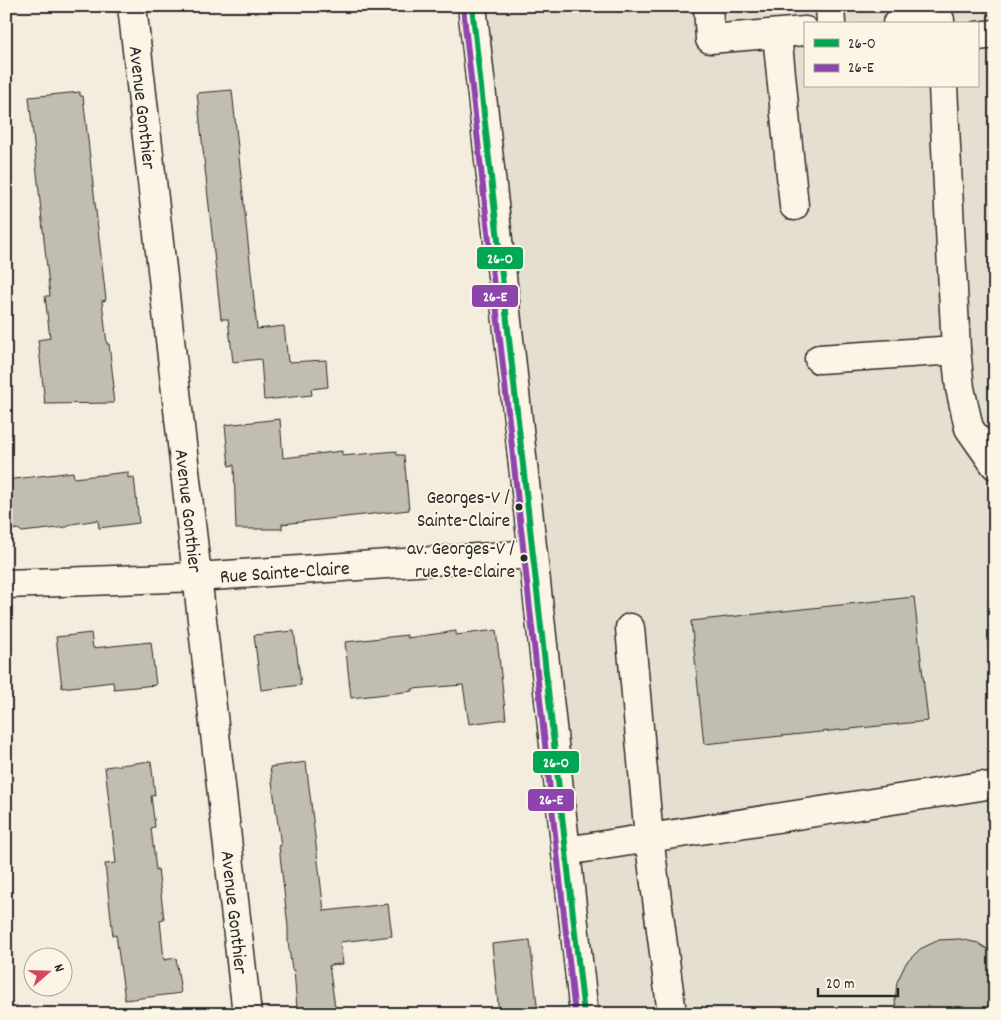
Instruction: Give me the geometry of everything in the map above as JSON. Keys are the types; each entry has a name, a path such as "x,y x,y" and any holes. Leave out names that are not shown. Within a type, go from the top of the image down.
{"street":[{"name":"Avenue Gonthier","path":"132,6 247,1014"},
{"path":"472,6 584,1014"},
{"path":"708,6 710,39 804,31"},
{"path":"830,6 832,22"},
{"path":"908,22 939,17"},
{"path":"778,34 794,206"},
{"path":"978,36 995,34"},
{"path":"943,88 956,350 960,388 969,428 995,465"},
{"path":"820,359 956,350"},
{"name":"Rue Sainte-Claire","path":"6,584 197,577 533,554"},
{"path":"630,628 649,838 672,1014"},
{"path":"566,851 981,786"}],"shaded area":[{"path":"484,6 995,6 995,1014 595,1014"}],"building":[{"path":"232,90 257,329 284,326 288,362 326,360 328,387 311,389 312,395 264,400 261,359 233,362 228,319 221,319 197,93"},
{"path":"80,92 80,96 83,96 106,300 102,301 107,344 109,344 114,403 45,404 38,340 50,338 45,296 50,296 29,97"},
{"path":"280,419 283,458 342,451 342,456 396,451 397,455 404,455 409,510 282,524 282,529 236,529 234,465 229,466 225,425"},
{"path":"73,472 74,478 128,472 128,478 134,477 139,523 99,528 98,520 72,524 67,527 22,532 18,529 6,531 6,480"},
{"path":"914,597 928,721 704,744 691,621"},
{"path":"496,630 506,719 469,724 463,685 412,689 413,691 351,698 345,642 407,635 407,638 456,631 456,635"},
{"path":"294,631 301,685 261,690 254,635"},
{"path":"91,633 93,648 151,642 156,685 114,689 113,682 62,688 56,637"},
{"path":"151,761 155,795 151,796 155,827 151,828 164,919 160,920 164,960 176,958 181,993 125,1000 116,935 113,936 105,864 116,863 105,767"},
{"path":"306,762 324,911 388,904 392,936 340,942 343,964 329,965 336,1014 300,1014 299,1007 297,1008 294,970 292,970 288,942 279,846 281,846 270,767"},
{"path":"960,939 978,943 995,954 995,1014 898,1014 895,1002 897,982 906,963 920,949 939,940"},
{"path":"530,940 538,1014 499,1014 492,944"}],"transit line":[{"name":"26-O","path":"472,6 584,1014"},
{"name":"26-E","path":"463,7 575,1014"}],"place":[{"name":"Georges-V / Sainte-Claire","path":"519,507"},
{"name":"av. Georges-V / rue Ste-Claire","path":"524,558"}]}
